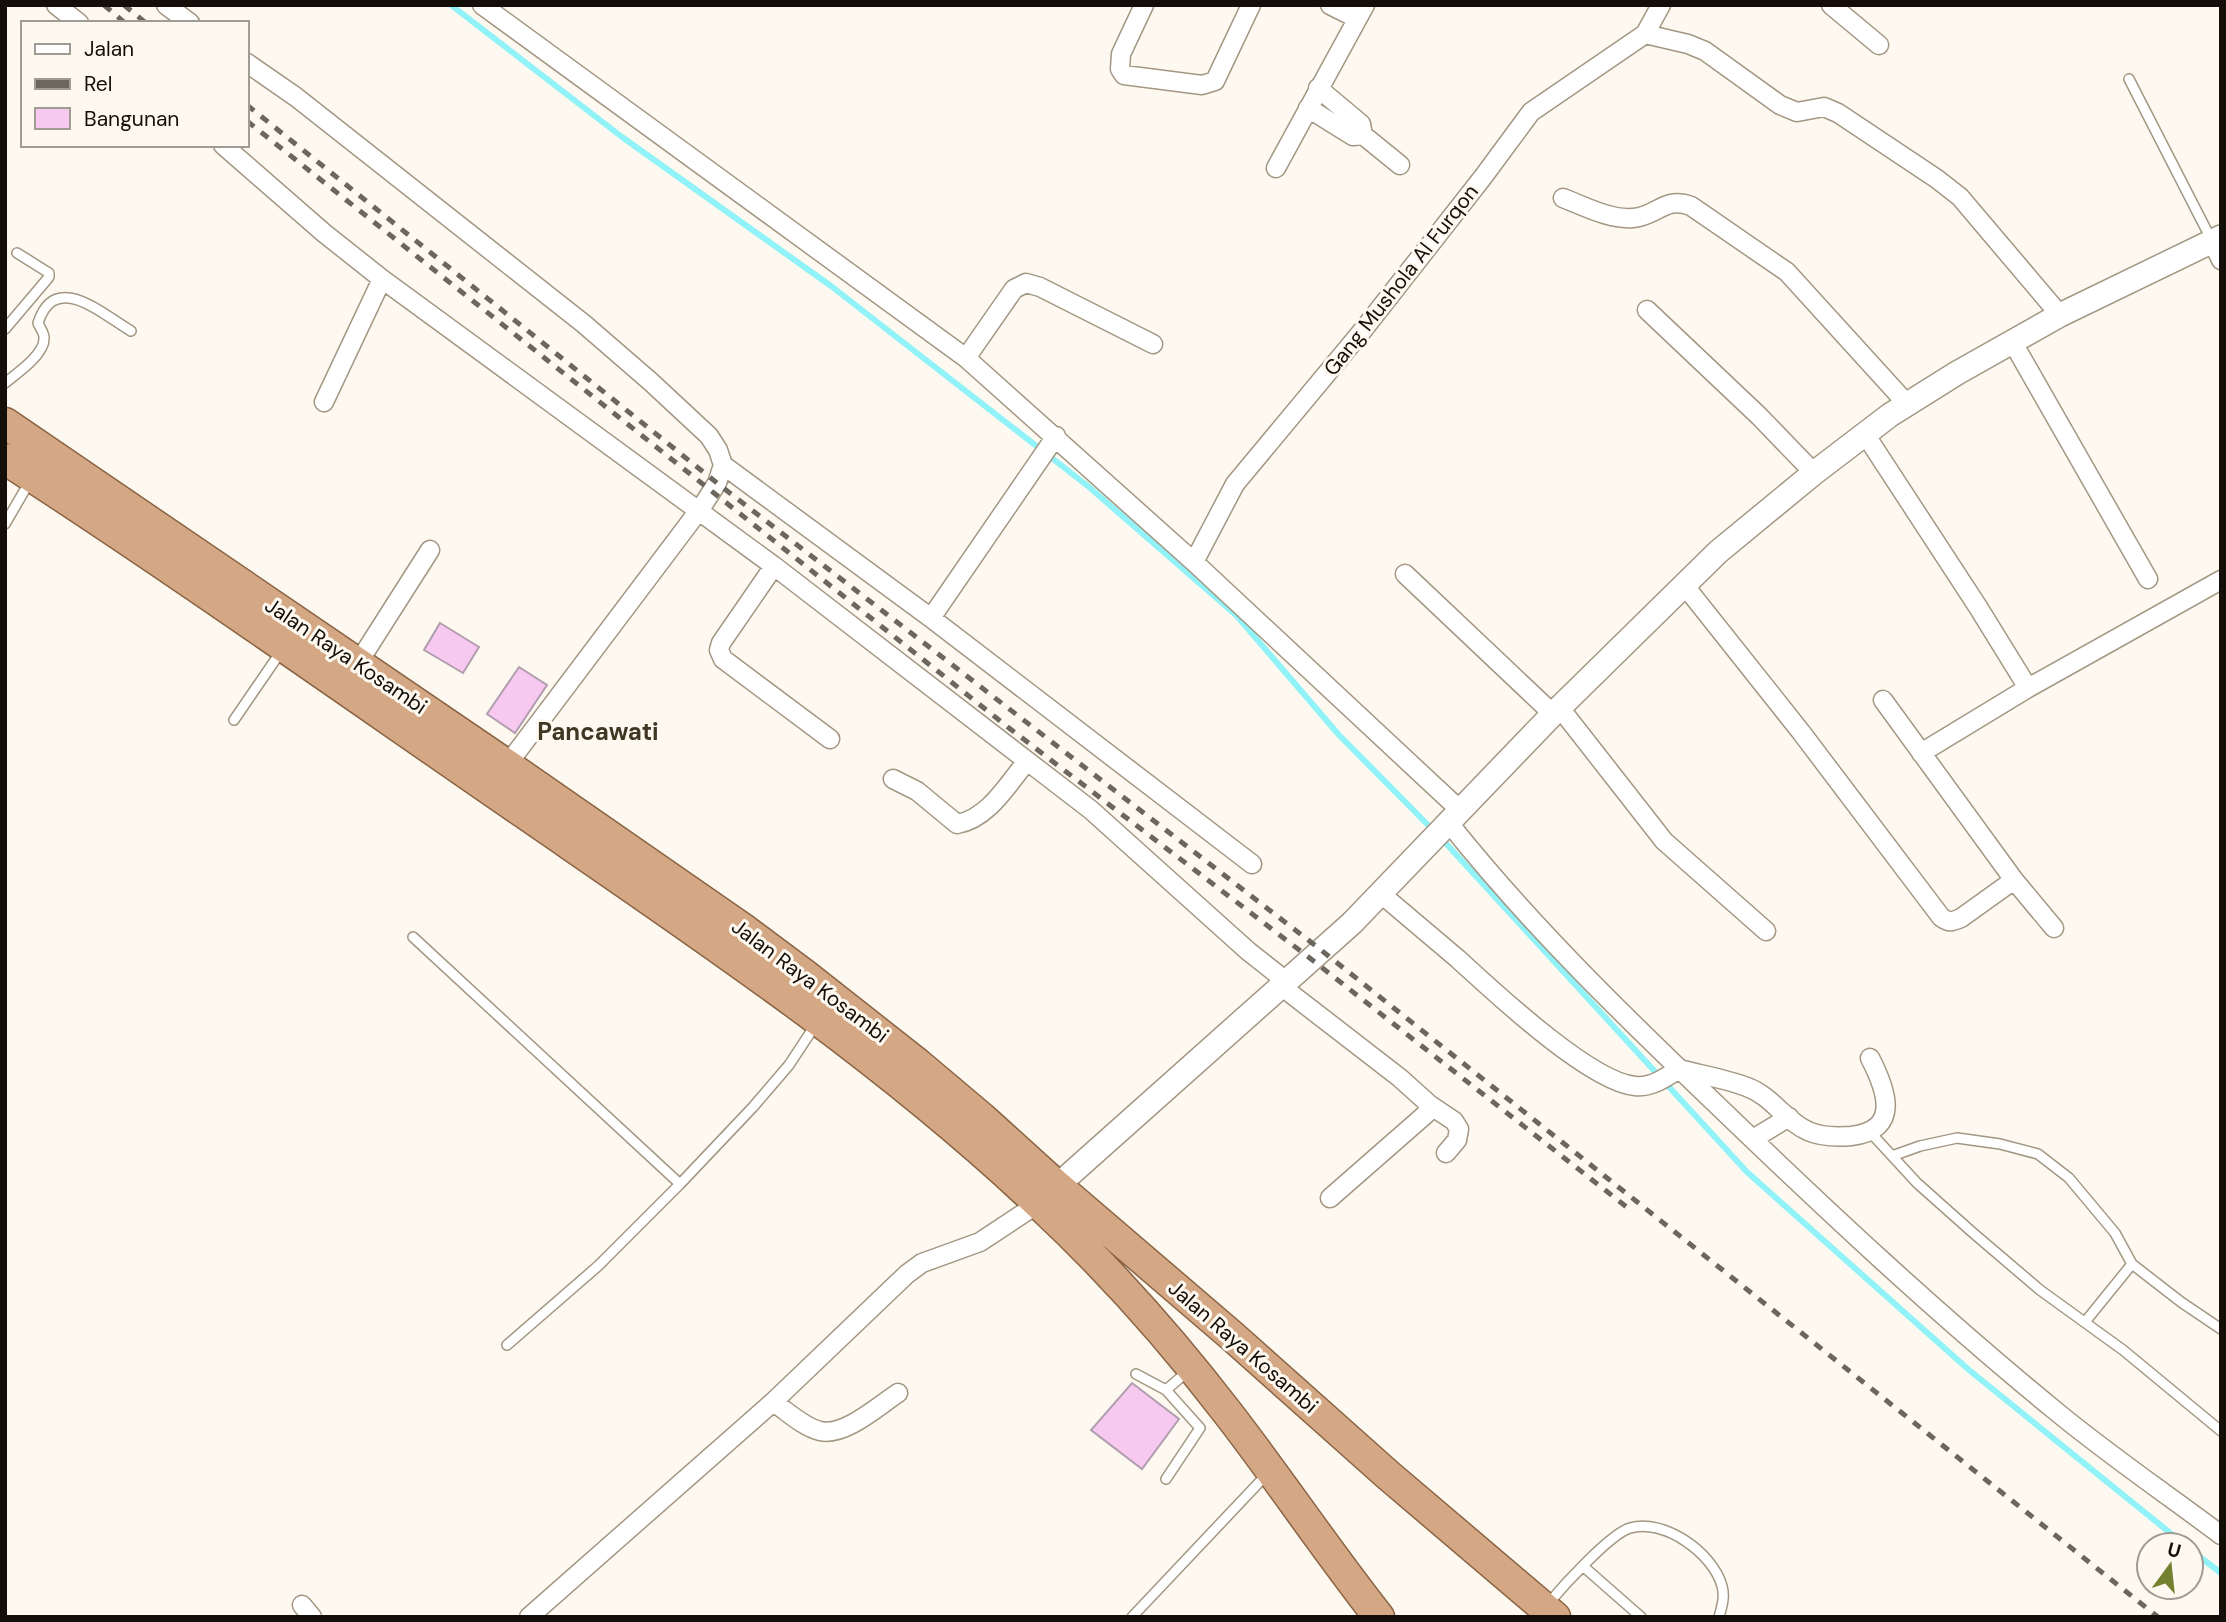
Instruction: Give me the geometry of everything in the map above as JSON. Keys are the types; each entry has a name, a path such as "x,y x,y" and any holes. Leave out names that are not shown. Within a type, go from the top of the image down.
{"highway":[{"name":"Jalan Raya Kosambi","path":"5,424 366,681 1048,1195 1231,1336 1388,1475 1550,1612"},
{"name":"Jalan Raya Kosambi","path":"5,459 284,647 366,681 507,765 742,928 919,1064 1048,1195 1148,1315 1271,1470 1340,1568 1379,1617"}],"street":[{"path":"56,5 76,21"},
{"path":"166,5 187,21"},
{"path":"482,5 966,358 1052,441 1194,562 1450,822 1492,877 1675,1072 1753,1139 1944,1316 2043,1401 2221,1535"},
{"path":"1144,5 1121,54 1120,69 1124,75 1202,85 1215,81 1251,5"},
{"path":"1276,168 1360,12 1330,5"},
{"path":"1661,5 1645,34 1688,44 1705,51 1780,106 1797,112 1824,107 1838,113 1937,179 1960,197 2060,315"},
{"path":"1831,5 1879,45"},
{"name":"Gang Mushola Al Furqon","path":"1194,562 1235,484 1363,330 1531,112 1645,34"},
{"path":"248,64 296,97 584,324 709,436 723,465 930,618 1252,864"},
{"path":"1318,88 1361,124 1363,135"},
{"path":"1308,108 1353,135 1363,135 1400,165"},
{"path":"225,147 324,233 382,279 774,566 1091,810 1283,984 1430,1105 1454,1121 1460,1129 1457,1140 1446,1153"},
{"path":"1563,198 1609,215 1630,219 1642,217 1667,204 1679,202 1691,206 1787,272 1908,405"},
{"path":"529,1617 773,1402 907,1274 922,1263 979,1242 1048,1195 1352,923 1556,711 1718,552 1814,473 1908,405 2011,341 2060,315 2218,246"},
{"path":"324,402 382,279"},
{"path":"966,358 1014,289 1026,283 1040,287 1153,344"},
{"path":"1647,310 1759,416 1814,473"},
{"path":"2011,341 2148,579"},
{"path":"1865,434 2028,688"},
{"path":"930,618 1052,441"},
{"path":"507,765 699,510 717,483 723,465"},
{"path":"366,681 430,550"},
{"path":"774,566 721,643 720,654 830,739"},
{"path":"1405,574 1556,711 1597,753 1664,841 1766,932"},
{"path":"1921,753 2028,688 2221,580"},
{"path":"1685,586 1801,732 1941,917 1947,922 1961,918 2014,880"},
{"path":"1882,700 2014,880 2054,928"},
{"path":"893,779 917,791 957,824 969,822 981,815 1027,761"},
{"path":"1380,893 1503,1001 1588,1065 1614,1079 1635,1086 1653,1084 1675,1072 1748,1087 1768,1098 1808,1131 1824,1136 1845,1137 1870,1132 1881,1123 1885,1114 1885,1094 1881,1079 1870,1058"},
{"path":"1330,1198 1426,1114 1430,1105"},
{"path":"1753,1139 1789,1117"},
{"path":"773,1402 821,1432 844,1429 898,1393"}],"lane":[{"path":"2129,79 2218,246"},
{"path":"5,329 49,277 49,273 17,253"},
{"path":"5,383 29,364 44,343 44,335 38,323 49,302 55,298 76,298 131,331"},
{"path":"5,524 32,476"},
{"path":"234,720 284,647"},
{"path":"413,937 680,1184"},
{"path":"507,1345 598,1265 680,1184 789,1065 818,1020"},
{"path":"1870,1132 1917,1184 2039,1290 2123,1350 2221,1431"},
{"path":"1892,1156 1920,1146 1957,1138 2000,1144 2038,1154 2069,1178 2115,1233 2133,1264 2180,1302 2221,1329"},
{"path":"2085,1322 2133,1264"},
{"path":"1166,1390 1192,1368"},
{"path":"1136,1374 1166,1390 1200,1428 1166,1479"},
{"path":"1132,1617 1271,1470"},
{"path":"1550,1612 1608,1540 1628,1528 1641,1526 1665,1530 1690,1544 1712,1567 1722,1584 1724,1600 1719,1617"},
{"path":"1584,1567 1641,1617"}],"building":[{"path":"440,623 479,647 463,673 424,650"},
{"path":"519,667 547,685 515,733 487,714"},
{"path":"1132,1383 1179,1419 1142,1469 1091,1430"}],"waterway":[{"path":"451,5 622,137 831,286 1089,487 1236,615 1339,735 1433,830"},
{"path":"1441,838 1747,1172 1969,1370 2168,1531"},
{"path":"2205,1561 2221,1573"}],"railway":[{"path":"104,5 123,21"},
{"path":"124,5 144,21"},
{"path":"248,106 717,483 1321,950 2158,1617"},
{"path":"248,122 1009,728 1311,959 1633,1212"}],"district":[{"name":"Pancawati","path":"598,732"}]}
